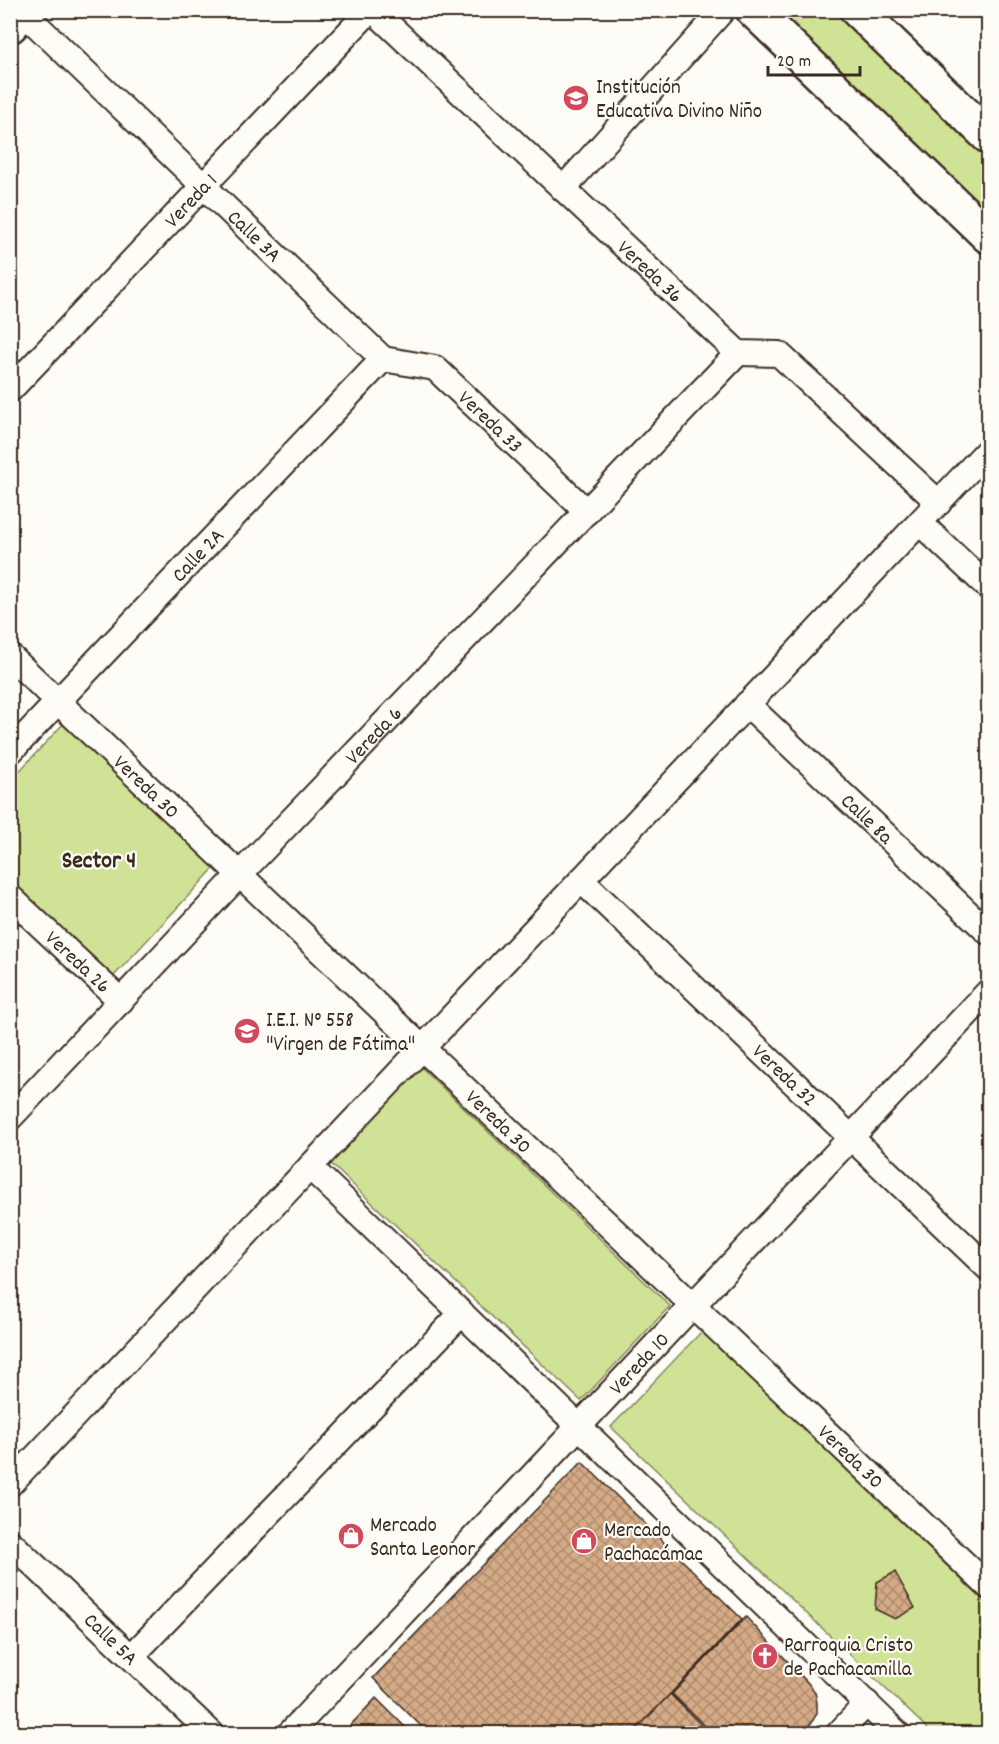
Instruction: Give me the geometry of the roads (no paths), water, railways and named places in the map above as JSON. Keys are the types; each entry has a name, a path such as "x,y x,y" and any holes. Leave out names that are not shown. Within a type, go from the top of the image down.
{"street":[{"name":"Vereda 1","path":"10,390 372,10"},
{"name":"Vereda 36","path":"372,10 738,353"},
{"path":"563,189 723,10"},
{"path":"753,10 988,236"},
{"path":"872,15 988,136"},
{"name":"Calle 3A","path":"20,16 204,186 383,359"},
{"path":"738,353 779,354 939,503"},
{"name":"Vereda 6","path":"10,1118 738,353"},
{"name":"Vereda 33","path":"383,359 435,368 587,512"},
{"name":"Calle 2A","path":"10,752 383,359"},
{"path":"10,1484 988,450"},
{"path":"920,522 988,587"},
{"name":"Vereda 30","path":"10,656 987,1581"},
{"name":"Calle 8a","path":"747,704 988,932"},
{"name":"Vereda 32","path":"581,880 988,1268"},
{"name":"Vereda 26","path":"10,897 121,1001"},
{"name":"Vereda 10","path":"289,1734 988,992"},
{"path":"310,1167 898,1734"},
{"path":"131,1657 462,1313"},
{"name":"Calle 5A","path":"10,1542 212,1734"},
{"path":"838,1734 867,1703"}],"place":[{"name":"Institución Educativa Divino Niño","path":"576,98"},
{"name":"I.E.I. N° 558 \"Virgen de Fátima\"","path":"247,1031"},
{"name":"Mercado Santa Leonor","path":"351,1536"},
{"name":"Mercado Pachacámac","path":"584,1541"},
{"name":"Parroquia Cristo de Pachacamilla","path":"765,1656"}],"district":[{"name":"Sector 4","path":"99,859"}]}
